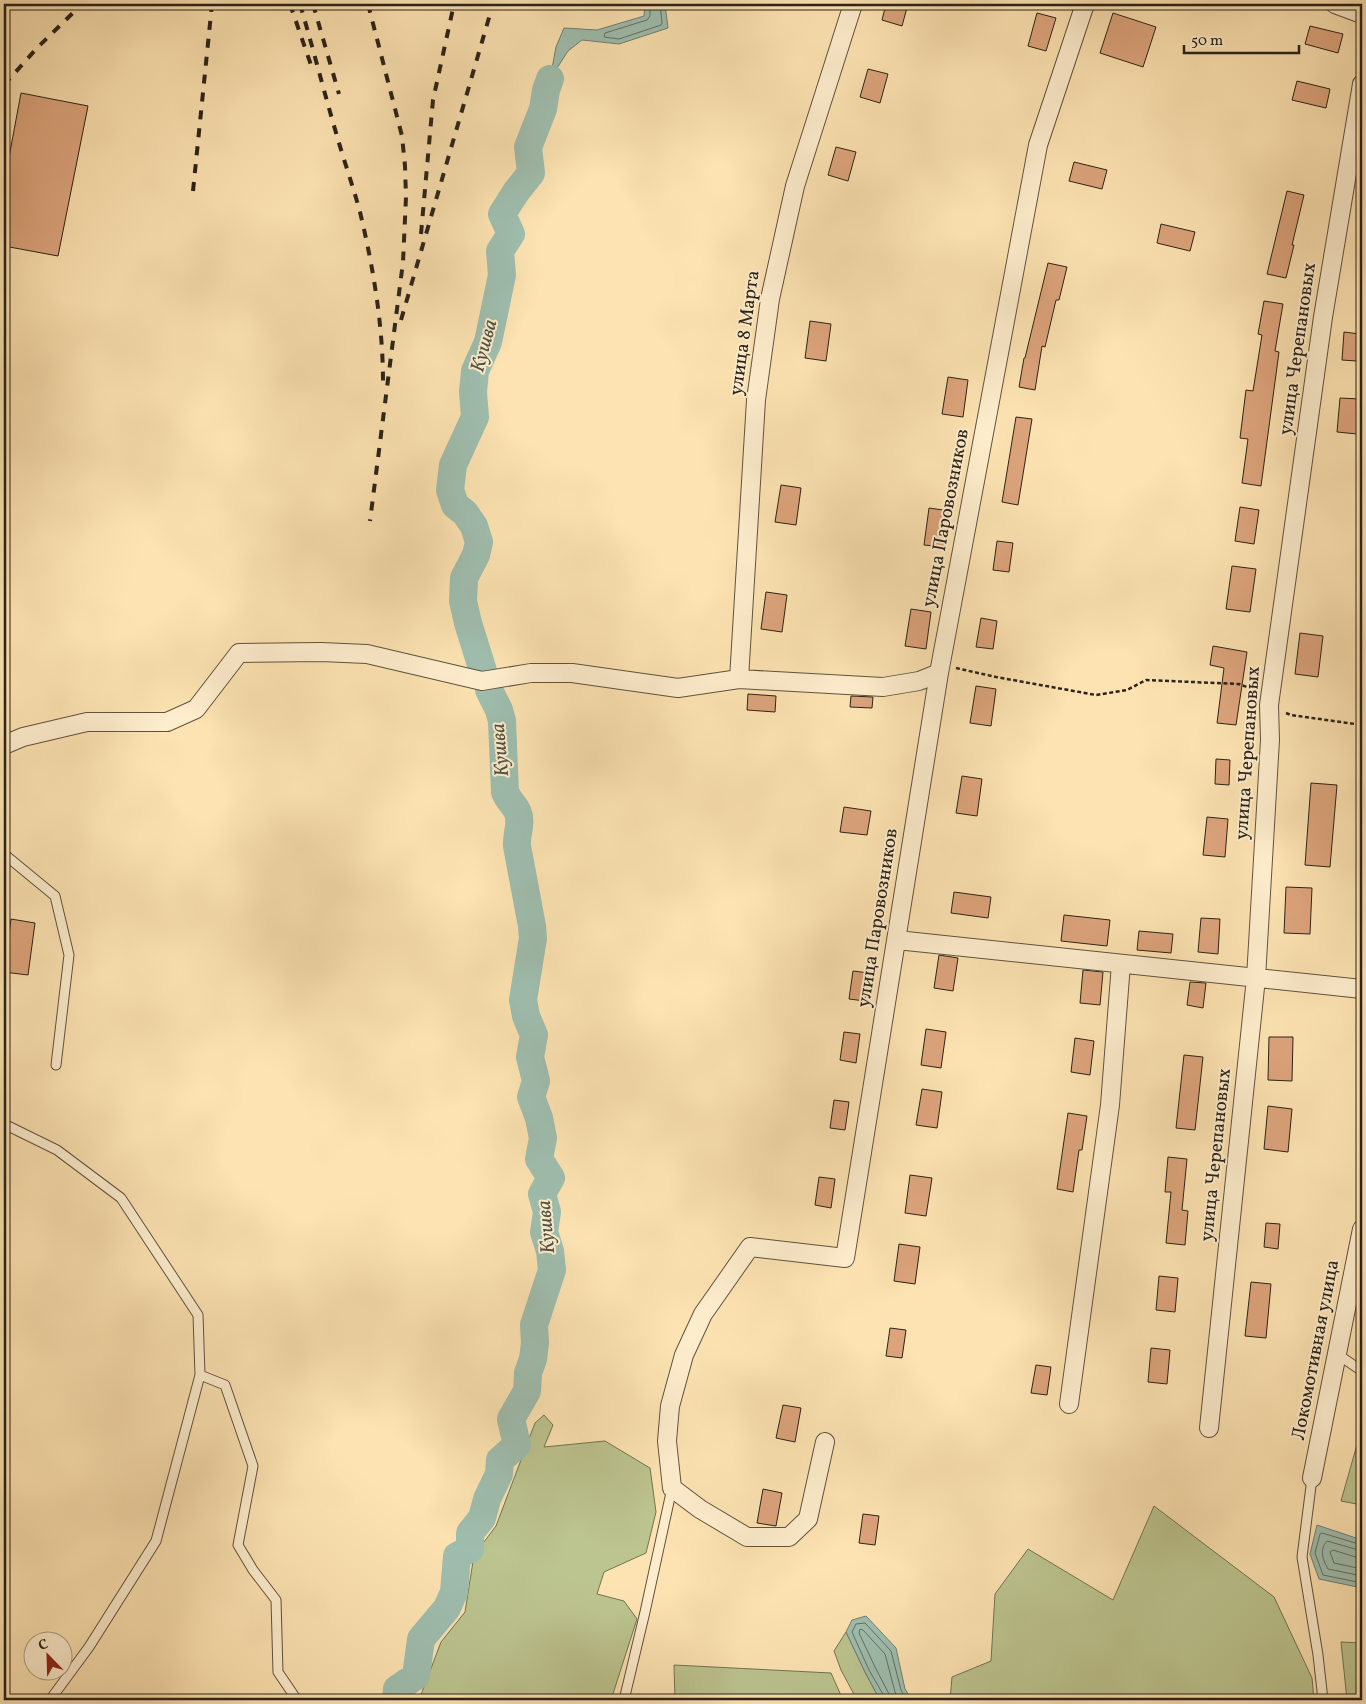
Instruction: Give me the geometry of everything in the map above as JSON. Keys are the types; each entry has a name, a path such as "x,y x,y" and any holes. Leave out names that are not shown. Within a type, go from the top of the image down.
{"street":[{"name":"улица 8 Марта","path":"739,678 756,400 770,299 795,186 853,4"},
{"name":"улица Паровозников","path":"672,1488 667,1442 670,1406 684,1355 703,1314 750,1247 845,1258 939,669 1038,145 1085,4"},
{"path":"1335,4 1362,14"},
{"name":"улица Черепановых","path":"1210,1428 1256,978 1270,740 1269,705 1323,317 1362,84"},
{"path":"4,745 23,737 87,722 167,722 196,709 239,653 321,652 368,654 482,681 531,673 572,674 678,688 739,678 884,687 919,681 939,669"},
{"path":"897,940 1362,989"},
{"path":"1069,1404 1110,1105 1121,964"},
{"name":"Локомотивная улица","path":"1312,1478 1362,1230"},
{"path":"672,1488 700,1509 747,1537 790,1537 808,1519 825,1442"}],"lane":[{"path":"4,854 55,896 69,955 56,1064"},
{"path":"4,1124 57,1150 121,1198 198,1315 200,1375 156,1541 88,1647 50,1700"},
{"path":"1337,1354 1362,1372"},
{"path":"200,1375 225,1385 253,1466 238,1545 253,1570 276,1600 278,1672 296,1700"},
{"path":"1312,1478 1302,1557 1318,1655 1323,1700"},
{"path":"624,1700 672,1488"}],"path":[{"path":"939,669 1096,695 1127,690 1146,680 1239,684 1256,690 1269,705 1291,715 1362,725"}],"green space":[{"path":"544,1415 553,1425 544,1447 605,1441 650,1468 656,1512 646,1553 604,1572 597,1594 624,1601 637,1619 611,1700 419,1700 441,1642 465,1612 474,1555 496,1526 535,1423"},
{"path":"1362,1427 1362,1505 1341,1501"},
{"path":"1154,1506 1274,1597 1312,1678 1314,1700 950,1700 952,1677 991,1661 995,1594 1028,1549 1113,1600"},
{"path":"846,1632 880,1700 857,1700 841,1670 834,1651"},
{"path":"1341,1642 1362,1643 1362,1700 1347,1700"},
{"path":"674,1665 831,1673 843,1700 675,1700"}],"water":[{"path":"645,4 665,4 668,28 619,44 582,40 568,51 550,79 556,47 564,28 597,30 644,16"},
{"path":"1317,1525 1362,1540 1362,1588 1319,1579 1310,1554"},
{"path":"866,1616 896,1648 905,1689 912,1700 880,1700 846,1632 852,1620"}],"building":[{"path":"886,4 908,4 902,26 882,20"},
{"path":"1037,13 1056,18 1046,51 1028,46"},
{"path":"1113,13 1156,27 1143,67 1100,53"},
{"path":"1310,26 1343,34 1338,53 1305,44"},
{"path":"868,69 888,74 880,103 860,97"},
{"path":"1297,81 1330,89 1326,108 1292,100"},
{"path":"21,93 88,106 58,256 4,246 4,184"},
{"path":"836,147 856,152 848,181 828,175"},
{"path":"1074,162 1107,170 1102,189 1069,181"},
{"path":"1287,191 1304,195 1286,278 1267,274"},
{"path":"1161,224 1195,232 1190,251 1157,243"},
{"path":"1048,263 1067,267 1059,300 1056,300 1045,347 1042,346 1035,390 1019,387 1024,358"},
{"path":"1264,301 1283,304 1275,351 1279,352 1261,486 1242,483 1248,439 1240,438 1246,390 1253,391 1262,335 1258,334"},
{"path":"810,321 831,324 826,361 805,358"},
{"path":"1344,332 1360,334 1357,361 1342,360"},
{"path":"948,377 968,380 963,417 942,414"},
{"path":"1340,398 1359,399 1357,434 1337,432"},
{"path":"1016,417 1032,419 1018,505 1002,502"},
{"path":"781,485 801,488 796,525 775,522"},
{"path":"1240,507 1259,510 1254,544 1235,541"},
{"path":"929,508 950,511 945,547 924,545"},
{"path":"997,541 1013,543 1009,572 993,570"},
{"path":"1232,566 1256,569 1250,612 1226,609"},
{"path":"766,592 787,595 782,632 761,629"},
{"path":"911,609 931,612 926,649 905,646"},
{"path":"981,618 997,621 993,649 976,647"},
{"path":"1300,633 1323,636 1318,677 1295,674"},
{"path":"1213,646 1247,652 1236,725 1217,723 1224,668 1210,665"},
{"path":"976,686 996,689 991,726 970,723"},
{"path":"748,694 776,696 775,712 747,710"},
{"path":"851,696 873,697 872,708 850,707"},
{"path":"1216,759 1230,760 1229,785 1215,784"},
{"path":"962,776 982,779 977,816 956,813"},
{"path":"1311,783 1337,785 1330,867 1305,865"},
{"path":"844,807 871,811 867,835 840,832"},
{"path":"1207,817 1228,819 1225,857 1203,855"},
{"path":"1286,887 1312,888 1310,934 1284,933"},
{"path":"954,892 991,897 988,918 951,913"},
{"path":"1064,915 1110,920 1107,946 1061,941"},
{"path":"1201,918 1220,919 1218,954 1198,952"},
{"path":"11,919 35,923 28,975 4,972"},
{"path":"1139,931 1173,934 1171,953 1137,950"},
{"path":"939,955 958,958 953,991 934,988"},
{"path":"1083,970 1103,972 1100,1005 1080,1003"},
{"path":"853,971 869,973 865,1001 849,999"},
{"path":"1190,982 1206,983 1203,1008 1187,1005"},
{"path":"926,1029 946,1032 941,1068 921,1065"},
{"path":"844,1032 860,1034 856,1063 840,1060"},
{"path":"1269,1037 1293,1037 1292,1081 1268,1080"},
{"path":"1075,1038 1094,1041 1090,1075 1071,1072"},
{"path":"1184,1055 1203,1057 1195,1130 1176,1128"},
{"path":"922,1089 942,1092 937,1128 916,1125"},
{"path":"834,1100 849,1102 845,1130 830,1128"},
{"path":"1268,1106 1292,1109 1288,1152 1264,1149"},
{"path":"1068,1113 1087,1116 1082,1150 1079,1150 1073,1192 1057,1189"},
{"path":"1168,1157 1187,1159 1182,1210 1188,1211 1185,1245 1166,1243 1171,1192 1165,1192"},
{"path":"910,1175 932,1178 926,1216 905,1213"},
{"path":"819,1177 835,1179 831,1208 815,1205"},
{"path":"1266,1223 1280,1224 1278,1249 1264,1247"},
{"path":"899,1244 920,1247 915,1284 894,1281"},
{"path":"1159,1276 1178,1278 1175,1312 1156,1310"},
{"path":"1251,1282 1271,1284 1266,1338 1245,1336"},
{"path":"890,1328 906,1330 902,1358 886,1356"},
{"path":"1151,1348 1170,1350 1167,1384 1148,1382"},
{"path":"1036,1365 1051,1367 1047,1395 1031,1393"},
{"path":"783,1405 801,1408 795,1442 776,1438"},
{"path":"763,1489 782,1493 776,1526 757,1523"},
{"path":"863,1514 879,1516 875,1545 859,1543"}],"waterway":[{"name":"Кушва","path":"483,671 463,601 464,578 476,555 479,542 474,526 465,513 455,505 450,490 453,465 475,417 473,392 475,371 488,342 502,275 500,251 511,234 502,214 531,173 528,147 543,109 550,79"},
{"name":"Кушва","path":"396,1700 397,1689 416,1676 421,1639 447,1608 454,1592 457,1556 470,1549 470,1533 482,1518 487,1499 499,1474 500,1460 517,1445 511,1419 527,1391 528,1373 533,1359 535,1343 534,1325 552,1270 550,1251 544,1232 547,1212 542,1194 551,1178 539,1159 543,1138 539,1118 531,1097 536,1081 530,1057 534,1035 526,1016 523,1000 533,938 532,926 517,846 519,817 517,810 505,792 502,721 489,690"}],"railway":[{"path":"4,85 37,48 82,4"},
{"path":"193,191 212,4"},
{"path":"290,4 311,65"},
{"path":"300,4 365,232 379,317 383,381"},
{"path":"313,4 339,94"},
{"path":"368,4 402,136 406,197 403,262 370,521"},
{"path":"421,234 433,100 454,4"},
{"path":"401,320 493,4"}]}
